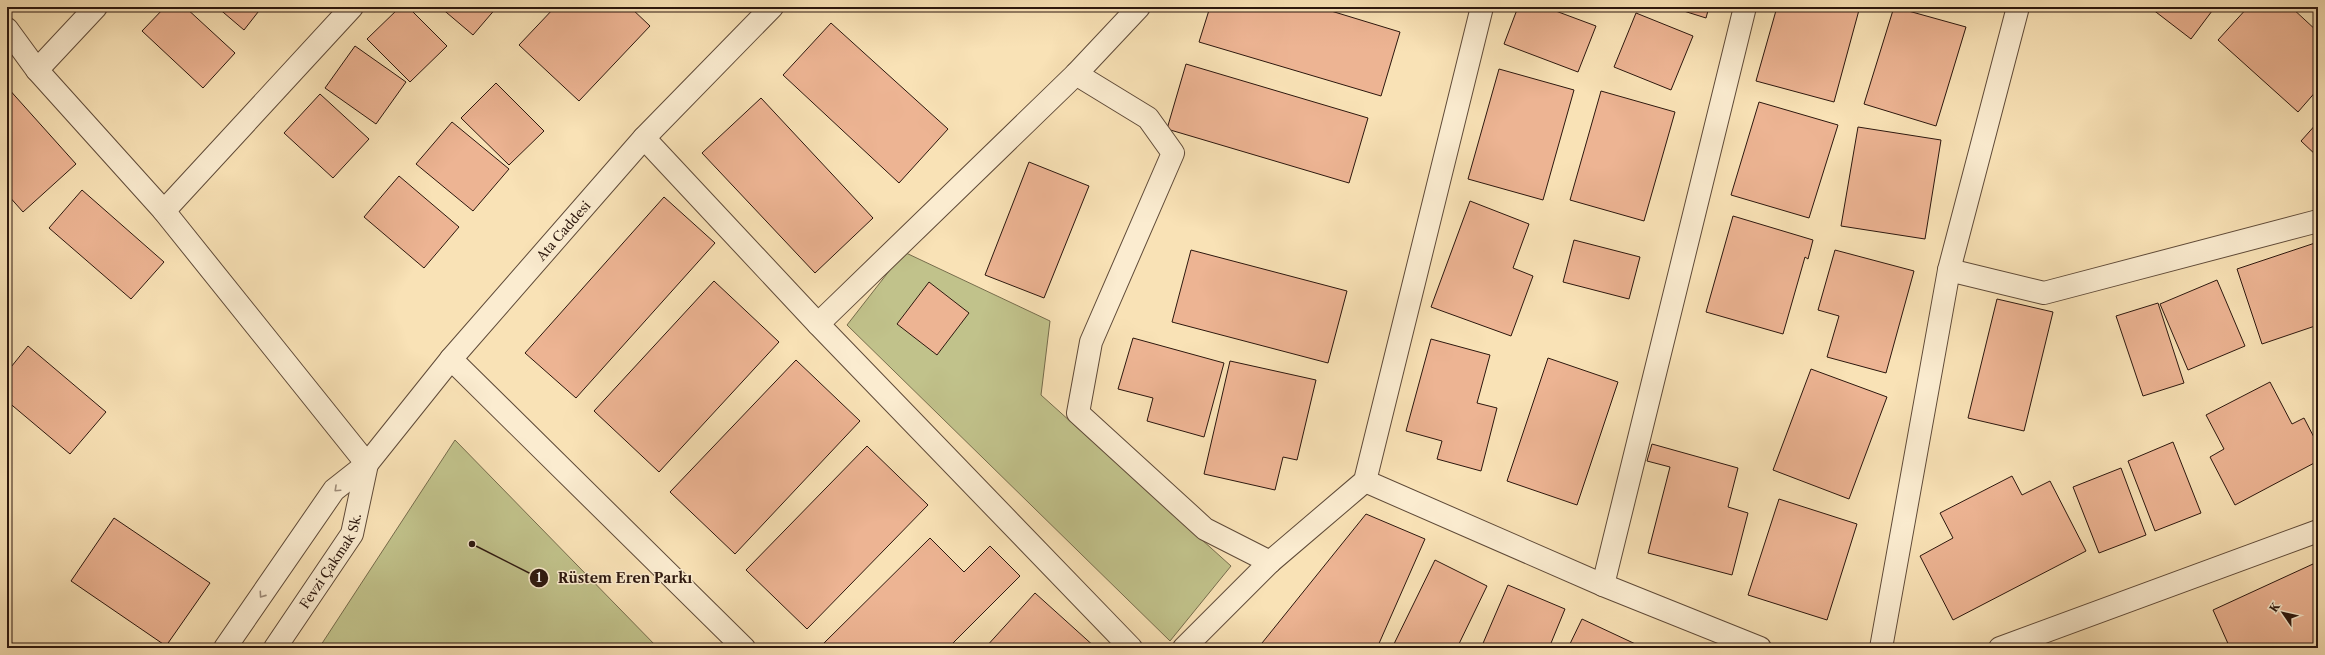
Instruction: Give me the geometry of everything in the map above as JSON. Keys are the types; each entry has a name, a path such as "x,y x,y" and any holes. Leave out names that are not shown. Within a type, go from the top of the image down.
{"street":[{"path":"36,70 96,7"},
{"path":"164,211 352,7"},
{"name":"Ata Caddesi","path":"367,464 451,359 644,138 772,7"},
{"path":"818,324 1076,74 1138,7"},
{"path":"1184,648 1270,562 1365,481 1482,7"},
{"path":"1603,585 1745,7"},
{"path":"1881,648 1949,270 2018,7"},
{"path":"7,29 36,70 164,211 367,464 334,490 225,648"},
{"path":"1076,74 1148,118 1173,153 1091,342 1078,413 1205,529 1270,562"},
{"path":"644,138 818,324 1131,648"},
{"path":"1949,270 2044,293 2318,221"},
{"path":"451,359 744,648"},
{"name":"Fevzi Çakmak Sk.","path":"275,648 352,534 367,464"},
{"path":"1365,481 1603,585 1760,648"},
{"path":"2000,648 2051,639 2318,531"}],"green space":[{"path":"904,252 1050,321 1041,395 1231,566 1170,641 847,325"},
{"path":"455,440 658,648 319,648"}],"building":[{"path":"165,7 185,7 235,53 203,88 142,31"},
{"path":"217,7 262,7 244,30"},
{"path":"400,7 408,7 447,46 410,82 367,39"},
{"path":"440,7 497,7 473,35"},
{"path":"555,7 630,7 650,26 579,101 519,45"},
{"path":"1210,7 1318,7 1400,32 1381,96 1199,42"},
{"path":"1518,7 1545,7 1596,26 1578,72 1504,44"},
{"path":"1671,7 1709,7 1706,18"},
{"path":"1777,7 1847,7 1859,10 1834,102 1756,81"},
{"path":"1894,7 1966,27 1936,126 1864,104"},
{"path":"2154,7 2215,7 2191,39 2152,9"},
{"path":"2248,7 2291,7 2318,32 2318,89 2298,112 2218,40"},
{"path":"1636,13 1693,36 1671,90 1614,67"},
{"path":"831,23 948,129 899,183 783,75"},
{"path":"355,46 406,82 376,124 325,88"},
{"path":"1186,64 1368,118 1349,183 1167,129"},
{"path":"1499,69 1574,90 1543,200 1468,179"},
{"path":"496,83 544,131 509,165 461,118"},
{"path":"7,87 76,164 23,212 7,194"},
{"path":"1601,91 1675,112 1644,221 1570,200"},
{"path":"320,94 369,139 333,178 284,133"},
{"path":"761,98 873,218 815,273 702,153"},
{"path":"1759,102 1838,125 1809,218 1731,195"},
{"path":"452,122 509,169 473,211 416,164"},
{"path":"2318,122 2318,157 2301,141"},
{"path":"1858,127 1941,140 1925,239 1841,226"},
{"path":"1029,162 1089,186 1044,298 985,275"},
{"path":"399,176 459,227 424,268 364,217"},
{"path":"82,190 164,262 131,299 49,228"},
{"path":"664,197 715,243 576,398 525,353"},
{"path":"1470,201 1529,224 1513,268 1533,276 1511,336 1431,307"},
{"path":"1733,216 1813,240 1808,259 1805,257 1783,334 1706,312"},
{"path":"1574,240 1640,257 1629,299 1563,282"},
{"path":"2318,242 2318,325 2262,344 2237,269"},
{"path":"1191,250 1347,291 1328,363 1172,322"},
{"path":"1835,250 1914,271 1886,373 1827,357 1839,316 1818,310"},
{"path":"2217,280 2245,346 2188,370 2160,304"},
{"path":"714,281 779,342 659,472 594,411"},
{"path":"929,282 969,313 937,355 897,324"},
{"path":"1997,299 2053,312 2024,431 1968,418"},
{"path":"2158,303 2184,383 2143,396 2116,316"},
{"path":"1133,338 1224,363 1204,437 1147,421 1153,398 1118,389"},
{"path":"1431,339 1490,355 1477,403 1497,408 1481,471 1437,459 1442,441 1406,431"},
{"path":"28,346 106,412 70,454 7,401 7,372"},
{"path":"1548,358 1618,382 1577,505 1507,481"},
{"path":"796,360 860,421 735,554 670,492"},
{"path":"1230,361 1316,380 1297,460 1283,457 1275,490 1204,474"},
{"path":"1811,369 1887,397 1849,499 1773,470"},
{"path":"2270,382 2292,424 2304,418 2318,445 2318,461 2235,505 2210,457 2224,449 2206,415"},
{"path":"2173,442 2201,513 2155,531 2128,461"},
{"path":"1652,444 1738,468 1728,507 1748,513 1732,575 1648,553 1670,467 1647,461"},
{"path":"867,446 928,505 807,629 746,570"},
{"path":"2121,468 2146,535 2099,553 2073,487"},
{"path":"2012,476 2022,495 2050,481 2086,551 1953,620 1920,556 1953,538 1940,513"},
{"path":"1779,499 1857,524 1827,620 1748,595"},
{"path":"1366,514 1425,539 1377,648 1258,648"},
{"path":"114,518 210,583 166,646 71,581"},
{"path":"930,538 964,572 990,546 1020,576 948,648 827,648 823,644"},
{"path":"1435,560 1487,586 1457,648 1392,648"},
{"path":"2313,564 2318,576 2318,648 2230,648 2213,610"},
{"path":"1508,585 1565,609 1549,648 1481,648"},
{"path":"1035,593 1096,648 985,648"},
{"path":"1582,619 1644,648 1568,648"}],"place":[{"name":"Rüstem Eren Parkı","path":"472,544"}]}
